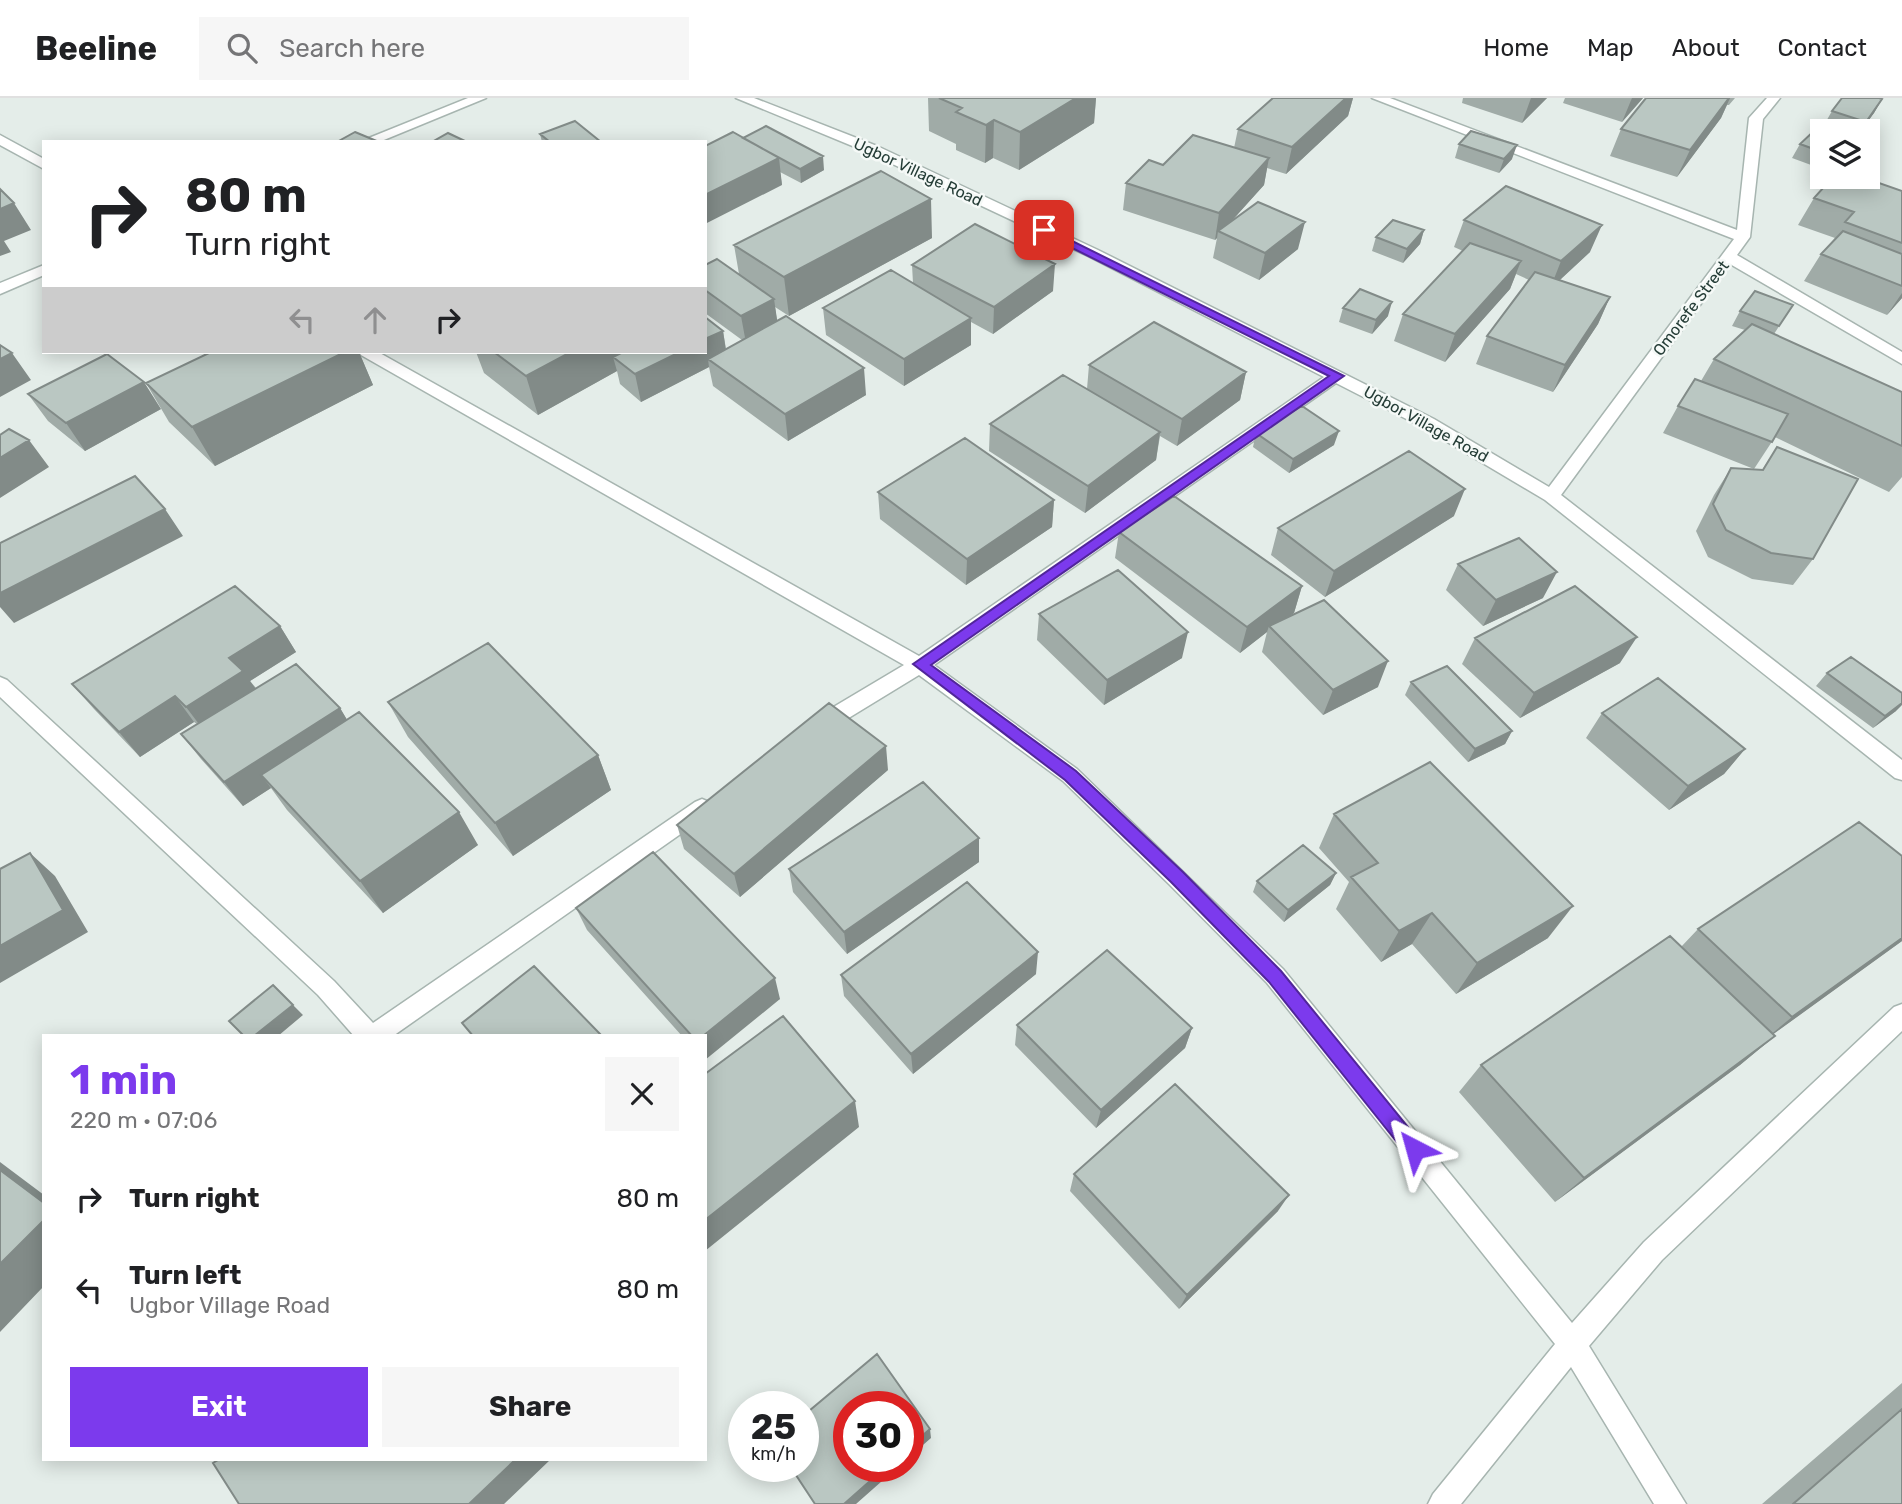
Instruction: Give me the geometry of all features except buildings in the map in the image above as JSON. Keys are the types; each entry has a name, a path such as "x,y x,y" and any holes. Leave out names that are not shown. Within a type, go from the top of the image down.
{"street":[{"path":"371,140 480,98"},
{"name":"Ugbor Village Road","path":"742,98 872,149 1093,253 1428,423 1551,496 1902,772"},
{"path":"1378,98 1743,237"},
{"name":"Omorefe Street","path":"1551,496 1743,237 1756,118 1774,98"},
{"path":"0,139 42,164"},
{"path":"1729,257 1902,359"},
{"path":"0,289 42,270"},
{"path":"371,354 920,664 1070,775 1275,976 1572,1343 1671,1504"},
{"path":"802,737 920,664 1338,376"},
{"path":"0,685 326,988 370,1034"},
{"path":"375,1034 723,793"},
{"path":"1443,1504 1572,1343 1653,1251 1902,1015"}],"route":[{"path":"1044,230 1338,376 920,664 1070,775 1177,877 1275,976 1415,1149"}]}
